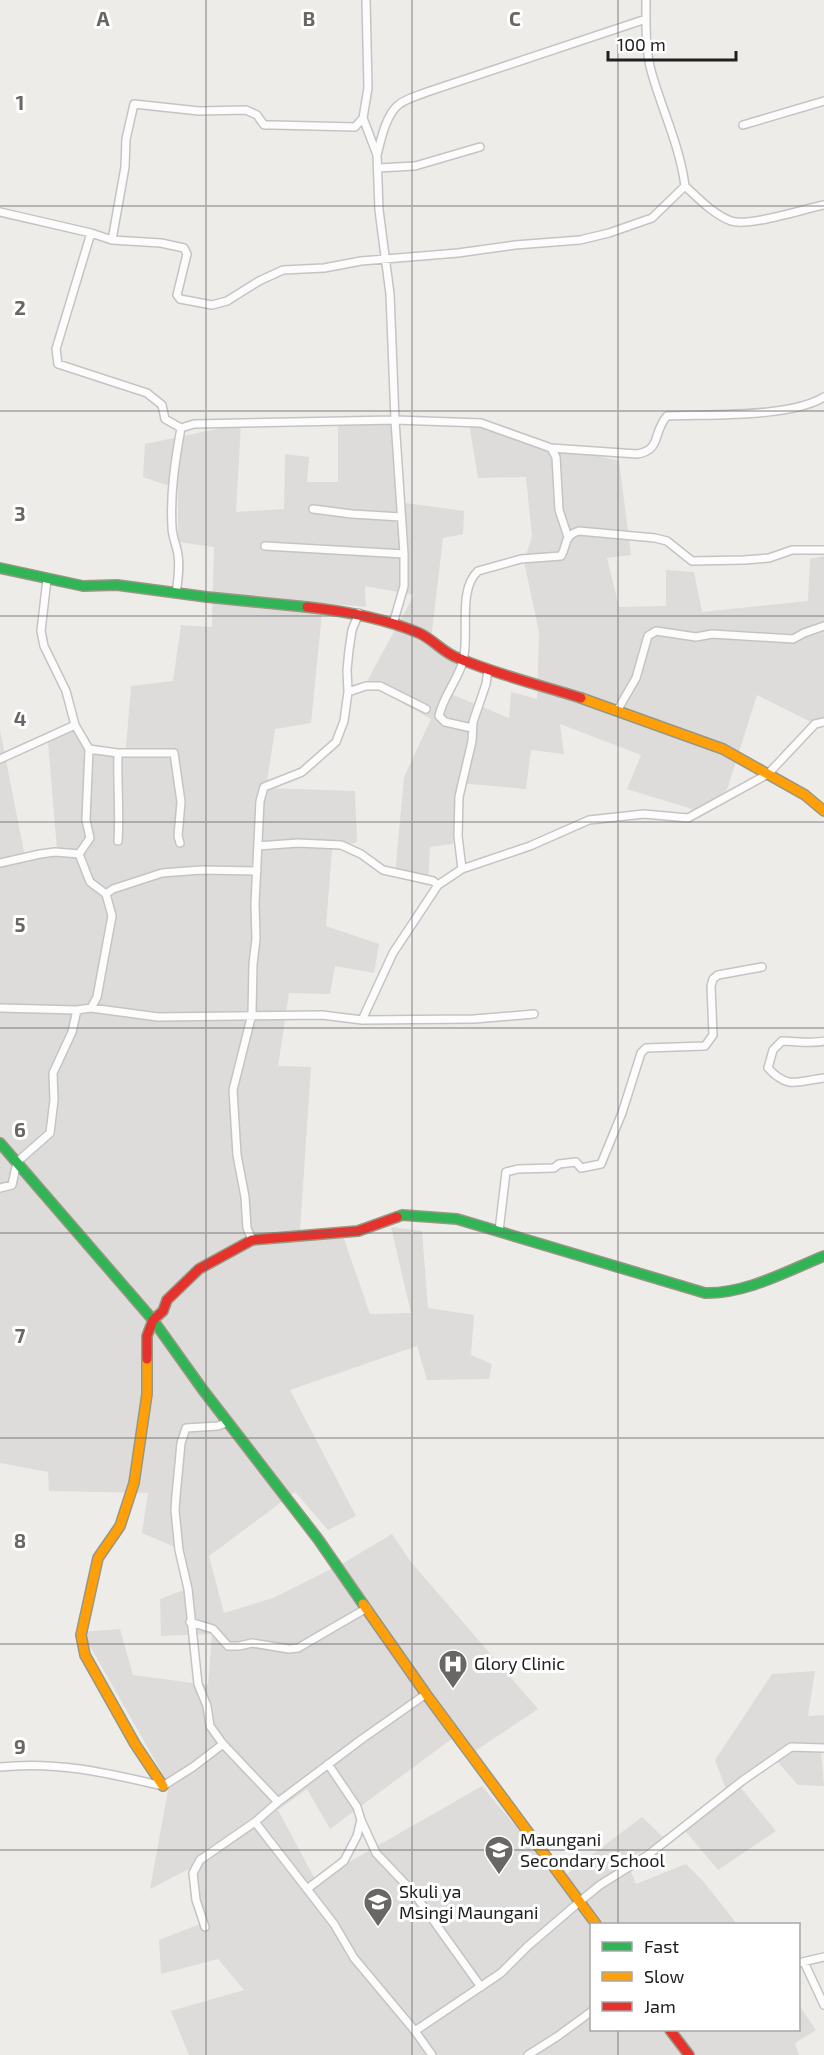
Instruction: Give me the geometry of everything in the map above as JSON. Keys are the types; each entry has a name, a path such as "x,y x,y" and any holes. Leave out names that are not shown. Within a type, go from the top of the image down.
{"street":[{"path":"366,0 368,88 363,118 376,155 378,168 379,210 390,294 404,554 404,586 393,624"},
{"path":"646,0 652,72 682,162 685,186 716,213 733,222 752,222 824,205"},
{"path":"376,155 396,107 404,101 646,19"},
{"path":"743,125 824,101"},
{"path":"112,240 125,167 126,139 134,104 199,111 246,110 257,115 264,125 355,127 363,118"},
{"path":"378,168 415,166 480,147"},
{"path":"0,212 112,240 160,243 184,248 187,254 177,295 180,299 212,305 227,301 259,281 284,270 324,268 361,261 580,240 609,233 652,218 685,186"},
{"path":"91,233 56,349 58,364 147,393 162,405 165,419 181,428 194,424 395,420 481,423 551,448 637,454 647,452 654,447 659,425 667,416 786,411 815,403 824,397"},
{"path":"176,593 179,574 178,554 172,530 173,473 181,428"},
{"path":"551,448 556,457 559,510 568,537"},
{"path":"313,509 401,517"},
{"path":"472,728 445,722 439,716 442,703 463,661 467,592 473,576 478,571 522,559 561,556 570,534 579,531 667,541 692,561 769,558 792,550 824,550"},
{"path":"265,546 404,554"},
{"path":"0,568 83,586 117,585 359,613 422,634 463,661 602,704 723,749 805,795 824,811"},
{"path":"47,579 41,631 44,646 66,691 75,726 88,749 86,820 90,838 79,854"},
{"path":"252,1240 247,1228 245,1197 237,1155 233,1090 252,1014 261,801 264,787 302,772 336,742 344,721 348,692 349,650 352,630 359,613"},
{"path":"617,711 636,678 648,636 656,631 696,637 712,634 793,639 824,626"},
{"path":"462,869 458,836 459,797 472,741 474,717 486,684 488,670"},
{"path":"348,692 366,686 381,686 426,709"},
{"path":"362,1020 393,953 438,885 462,869 530,846 589,820 644,814 687,818 768,774 815,724 824,722"},
{"path":"0,759 75,726"},
{"path":"88,749 118,753 174,753 181,802 178,836 180,843"},
{"path":"118,753 117,777 120,799 118,841"},
{"path":"258,846 298,843 341,845 361,854 383,870 433,881 438,885"},
{"path":"0,863 55,852 79,854"},
{"path":"79,854 90,882 106,894 112,916 97,997 91,1008"},
{"path":"106,894 113,889 162,873 201,870 257,871"},
{"path":"499,1231 506,1172 518,1169 554,1168 560,1164 576,1162 581,1167 601,1164 622,1113 640,1053 646,1048 705,1046 713,1035 711,986 713,979 718,975 762,967"},
{"path":"0,1008 77,1010 91,1008 158,1017 252,1014 322,1015 362,1020 474,1019 534,1014"},
{"path":"12,1185 17,1162 50,1133 54,1100 53,1073 72,1032 77,1010"},
{"path":"824,1041 817,1043 782,1041 772,1050 768,1068 777,1078 788,1083 824,1078"},
{"path":"0,1143 153,1320 318,1539 426,1694 595,1923"},
{"path":"0,1188 12,1185 26,1174"},
{"path":"163,1786 135,1744 85,1655 81,1635 98,1558 120,1526 134,1483 147,1394 147,1336 153,1320 164,1311 167,1300 199,1269 252,1240 358,1231 402,1215 457,1219 705,1293 724,1293 778,1275 824,1256"},
{"path":"228,1422 218,1426 186,1428 181,1443 175,1510 181,1562 188,1589 198,1684 207,1706 210,1726 223,1744 278,1802"},
{"path":"190,1622 213,1629 228,1646 252,1643 288,1649 298,1648 367,1608"},
{"path":"205,1927 196,1900 193,1873 200,1860 255,1822 328,1764 426,1694"},
{"path":"0,1767 27,1764 87,1769 163,1786 223,1744"},
{"path":"415,2031 501,1973 528,1946 600,1886 648,1855 733,1787 791,1748 824,1748"},
{"path":"328,1764 357,1807 376,1853 413,1892 481,1987"},
{"path":"306,1888 344,1861 357,1836 361,1821"},
{"path":"255,1822 334,1924 354,1958 432,2055"},
{"path":"824,1957 801,1963 824,2005"},
{"path":"528,2055 590,2012"},
{"path":"671,2031 689,2055"}],"shaded area":[{"path":"399,420 405,503 464,511 463,534 443,538 431,640 461,660 451,694 509,718 511,692 537,699 539,632 524,562 532,536 526,477 478,478 469,423 619,461 631,555 607,558 619,607 666,606 666,570 694,572 702,612 808,601 810,559 824,556 824,725 817,725 757,695 727,790 695,810 627,789 641,755 560,724 564,754 531,750 526,789 459,783 453,844 430,847 428,886 395,875 404,777 431,719 366,683 414,595 365,586 366,607 323,603 311,723 275,729 266,788 355,791 357,842 332,850 326,926 379,944 374,973 335,966 330,994 289,993 278,1066 311,1067 300,1230 342,1233 370,1314 411,1313 391,1227 422,1231 428,1308 474,1315 471,1355 492,1364 489,1379 427,1380 417,1346 290,1390 356,1516 328,1530 295,1492 209,1556 224,1613 273,1598 345,1562 392,1534 411,1562 538,1709 475,1751 461,1732 330,1829 307,1789 278,1810 316,1881 482,1786 560,1879 642,1817 665,1839 626,1860 636,1884 686,1864 703,1881 736,1923 590,1923 590,2031 800,2031 801,2008 816,2030 795,2043 799,2055 189,2055 171,2011 244,1990 218,1959 161,1974 159,1940 200,1924 189,1869 150,1889 169,1785 82,1632 120,1629 133,1675 208,1685 212,1634 161,1636 160,1599 184,1590 175,1547 142,1533 148,1493 49,1491 48,1472 0,1463 0,730 26,862 57,850 48,742 72,728 92,748 126,748 131,686 173,681 181,625 212,627 214,547 178,542 178,489 143,477 145,444 241,424 236,512 284,509 285,454 309,457 307,482 338,482 338,423"},
{"path":"815,1671 808,1716 824,1715 824,1750 821,1751 824,1786 798,1785 776,1760 740,1787 776,1831 718,1870 682,1827 729,1797 715,1760 772,1674"}],"traffic: fast":[{"path":"0,568 83,586 117,585 307,607"},
{"path":"0,1143 153,1320 203,1390 318,1539 363,1604"},
{"path":"397,1217 402,1215 457,1219 705,1293 751,1286 824,1256"}],"traffic: slow":[{"path":"581,698 723,749 805,795 824,811"},
{"path":"147,1359 147,1394 134,1483 120,1526 98,1558 81,1635 85,1655 135,1744 163,1786"},
{"path":"363,1604 426,1694 595,1923"}],"traffic: jam":[{"path":"307,607 350,613 392,623 419,633 453,656 473,664 581,698"},
{"path":"147,1359 147,1336 153,1320 163,1311 167,1300 199,1269 252,1240 358,1231 397,1217"},
{"path":"671,2031 689,2055"}],"place":[{"name":"Glory Clinic","path":"453,1690"},
{"name":"Maungani Secondary School","path":"499,1876"},
{"name":"Skuli ya Msingi Maungani","path":"378,1928"}]}
